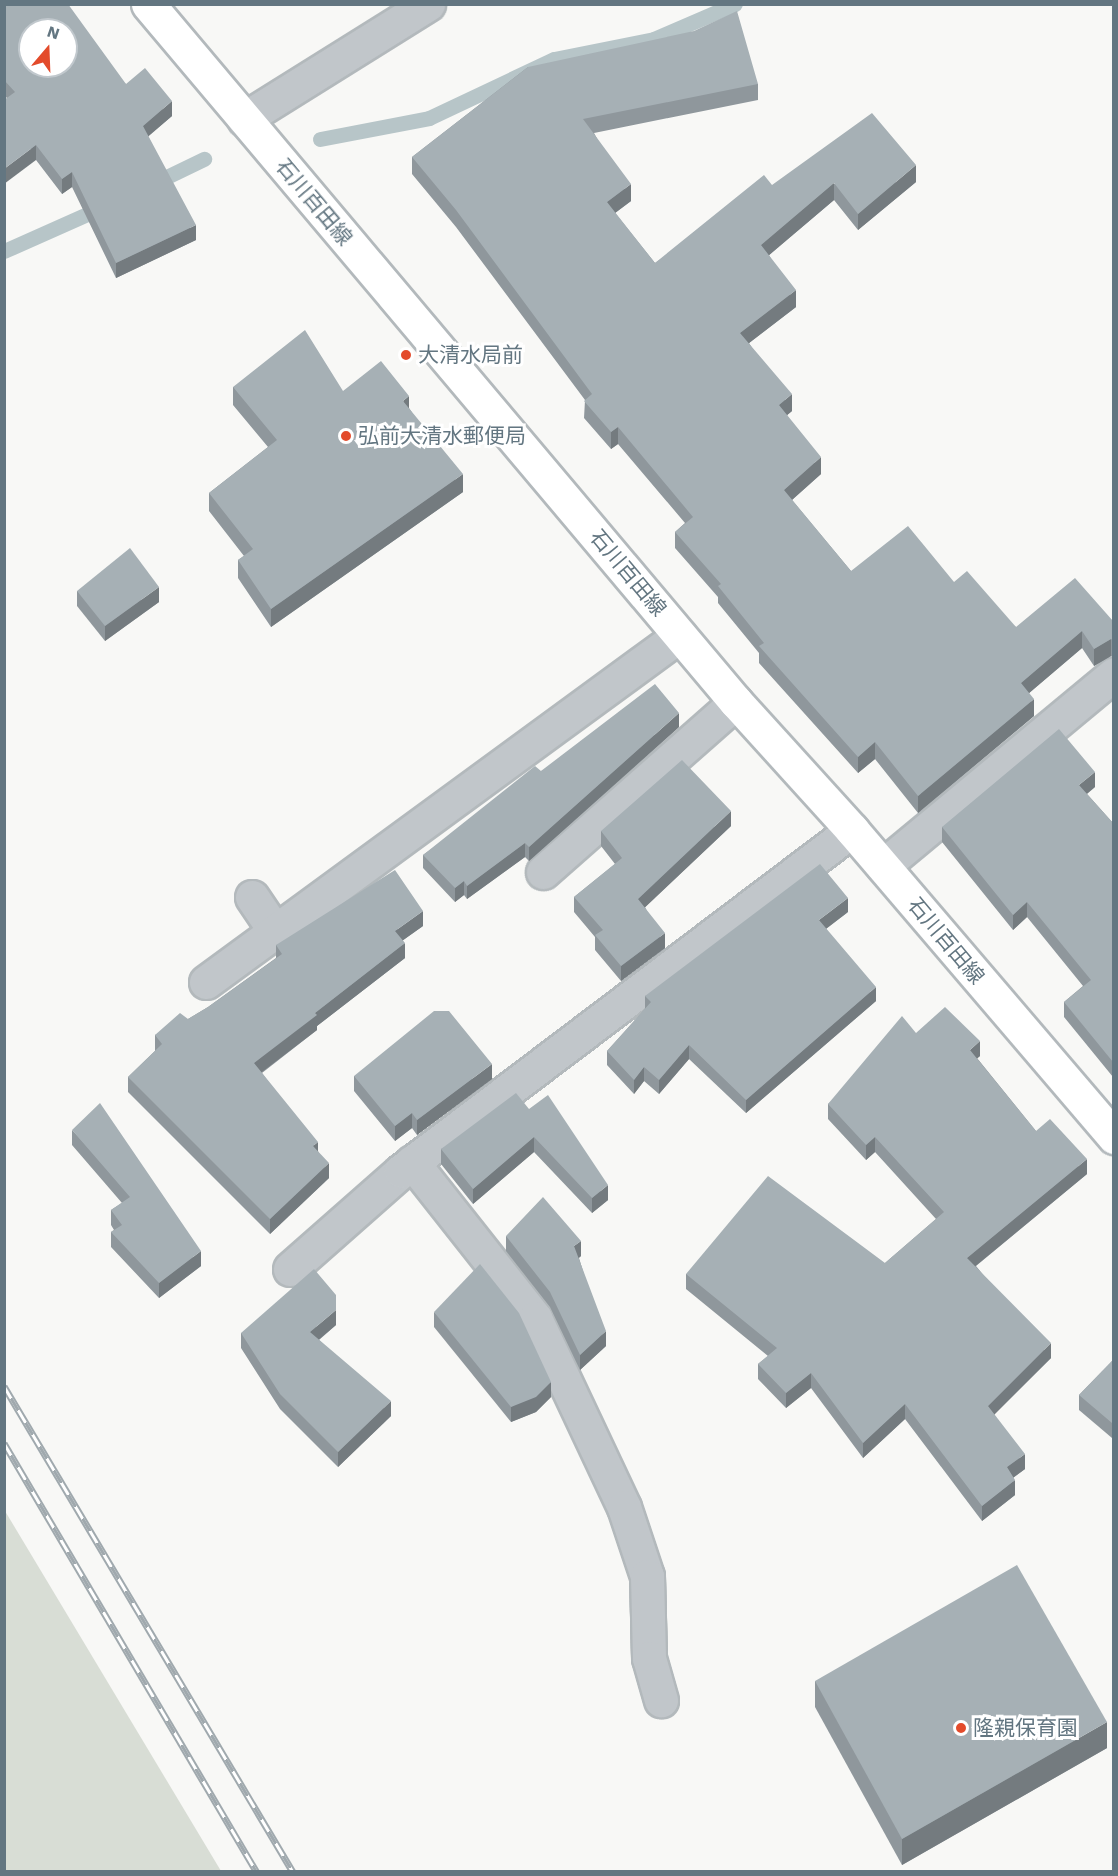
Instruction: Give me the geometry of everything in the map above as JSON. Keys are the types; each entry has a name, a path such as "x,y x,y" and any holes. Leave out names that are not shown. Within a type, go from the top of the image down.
{"main road":[{"name":"石川百田線","path":"148,4 736,702 852,830 1113,1137"}],"street":[{"path":"244,119 428,4"},
{"path":"206,981 680,635"},
{"path":"883,866 1113,675"},
{"path":"543,872 736,702"},
{"path":"290,1269 412,1162 852,830"},
{"path":"252,897 275,931"},
{"path":"412,1162 535,1318 624,1507 647,1576 649,1658 661,1700"}],"shaded area":[{"path":"5,1511 221,1871 5,1871"}],"building":[{"path":"5,4 68,4 126,84 145,68 172,101 143,126 196,225 116,263 72,172 62,179 36,145 4,169 4,100 15,92 4,80"},
{"path":"737,11 758,84 583,119 631,184 607,202 655,263 764,175 772,185 872,113 916,165 858,214 834,183 761,245 796,290 740,333 792,394 779,405 821,457 784,490 851,571 908,526 954,582 967,571 1016,627 1075,578 1113,621 1113,640 1094,649 1082,631 1021,683 1034,699 918,796 875,742 858,757 759,646 764,643 718,586 721,584 675,532 693,517 618,427 611,432 584,401 592,394 456,210 412,157 528,67 694,31"},
{"path":"305,330 343,391 381,361 409,396 403,401 463,474 271,609 238,560 253,549 209,493 277,440 233,387"},
{"path":"130,548 159,587 105,626 77,591"},
{"path":"655,684 679,713 529,847 525,843 467,886 464,881 455,888 423,855 535,766 541,771"},
{"path":"1059,729 1095,772 1079,785 1113,823 1113,1062 1064,1002 1091,980 1027,902 1013,915 942,827"},
{"path":"682,760 731,811 638,899 665,933 621,966 595,935 603,930 574,897 622,858 601,831"},
{"path":"820,864 848,898 819,920 876,987 746,1100 689,1045 659,1080 644,1067 634,1080 607,1051 651,1002 645,996"},
{"path":"395,870 423,911 395,931 405,943 254,1063 318,1142 313,1146 329,1163 270,1219 128,1077 162,1044 155,1035 180,1013 188,1019 208,1007 282,954 276,945"},
{"path":"945,1007 980,1041 970,1050 1036,1131 1050,1119 1087,1159 967,1258 1051,1343 988,1406 1025,1454 1007,1467 1015,1480 982,1506 905,1404 863,1443 811,1373 786,1393 758,1364 777,1348 686,1274 768,1176 885,1263 944,1212 875,1137 866,1145 828,1104 902,1016 916,1033"},
{"path":"434,1011 449,1011 492,1064 417,1120 412,1113 395,1126 354,1076"},
{"path":"516,1093 529,1109 548,1095 608,1185 592,1198 534,1137 473,1189 441,1149"},
{"path":"100,1103 201,1251 159,1283 111,1232 122,1225 111,1210 130,1197 72,1130"},
{"path":"543,1197 581,1241 574,1246 606,1331 580,1355 550,1292 506,1236"},
{"path":"480,1264 519,1313 551,1382 536,1397 511,1407 434,1312"},
{"path":"314,1269 336,1295 336,1310 310,1332 391,1401 338,1452 280,1394 241,1333"},
{"path":"1113,1360 1113,1421 1112,1423 1079,1395"},
{"name":"隆親保育園","path":"1017,1565 1107,1722 902,1839 815,1681"}],"waterway":[{"path":"320,139 429,118 554,59 654,39 735,4"},
{"path":"152,184 204,159"},
{"path":"4,251 103,207"}],"railway":[{"path":"4,1386 293,1872"},
{"path":"4,1443 257,1872"}],"place":[{"name":"大清水局前","path":"406,355"},
{"name":"弘前大清水郵便局","path":"346,436"},
{"name":"隆親保育園","path":"961,1728"}]}
